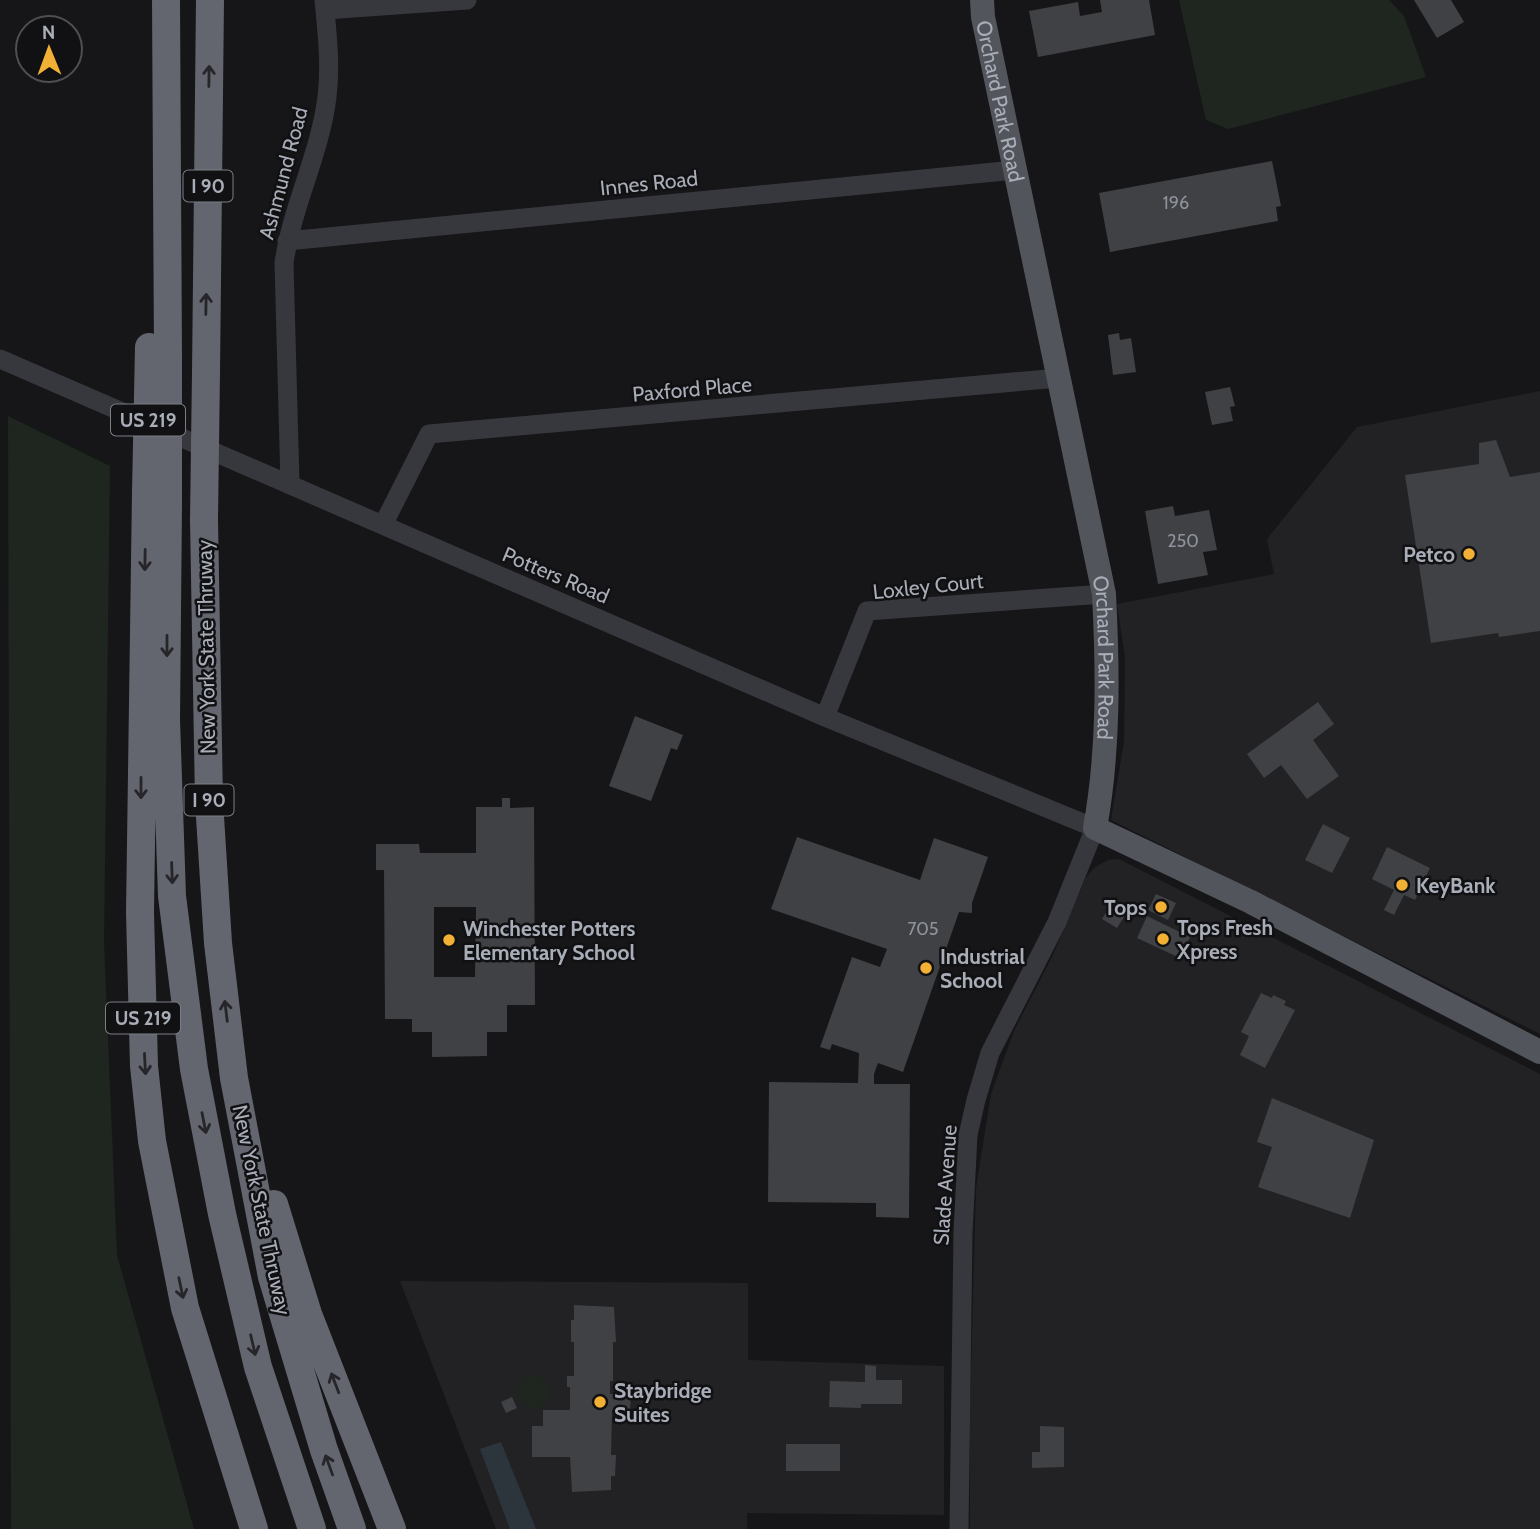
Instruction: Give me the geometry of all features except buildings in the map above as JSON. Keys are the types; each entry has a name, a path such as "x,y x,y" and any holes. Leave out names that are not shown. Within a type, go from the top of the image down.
{"highway":[{"name":"US 219","path":"166,0 164,66 152,132 159,352 157,498 140,913 144,1066 150,1128 185,1308 254,1529"},
{"name":"New York State Thruway","path":"210,0 204,520 209,801 218,943 234,1078 272,1277 324,1450 352,1529"},
{"name":"New York State Thruway","path":"157,498 172,897 194,1069 222,1213 258,1367 312,1529"},
{"path":"234,1078 308,1314 392,1529"}],"main road":[{"name":"Orchard Park Road","path":"982,0 983,17 1104,594 1108,676 1101,786 1095,828"},
{"path":"1095,828 1251,902 1540,1052"}],"street":[{"path":"324,5 467,0"},
{"name":"Ashmund Road","path":"290,484 283,279 287,241 319,138 327,97 329,63 324,5"},
{"name":"Innes Road","path":"287,241 1015,170"},
{"name":"Potters Road","path":"0,359 825,717 1095,828"},
{"name":"Paxford Place","path":"383,525 429,434 1059,378"},
{"name":"Loxley Court","path":"825,717 867,611 1104,594"},
{"name":"Slade Avenue","path":"959,1529 962,1233 968,1135 990,1053 1057,922 1095,828"}],"shaded area":[{"path":"1179,0 1389,0 1404,16 1426,77 1228,129 1206,120"},
{"path":"1540,391 1540,1034 1111,820 1124,742 1125,658 1117,604 1274,574 1267,539 1357,427"},
{"path":"8,416 110,466 104,943 117,1255 194,1529 11,1529"},
{"path":"1119,859 1540,1074 1540,1529 970,1529 970,1408 976,1188 991,1094 1014,1031 1053,955 1085,879 1094,868 1108,860"},
{"path":"400,1281 748,1283 748,1360 944,1366 944,1515 747,1513 747,1529 496,1529"},
{"path":"535,1376 546,1381 551,1392 546,1403 535,1408 524,1403 519,1392 524,1381"},
{"path":"501,1442 536,1529 510,1529 480,1449"}],"place":[{"name":"Petco","path":"1469,554"},
{"name":"KeyBank","path":"1402,885"},
{"name":"Tops","path":"1161,907"},
{"name":"Tops Fresh Xpress","path":"1163,939"},
{"name":"Winchester Potters Elementary School","path":"449,940"},
{"name":"Industrial School","path":"926,968"},
{"name":"Staybridge Suites","path":"600,1402"}]}
